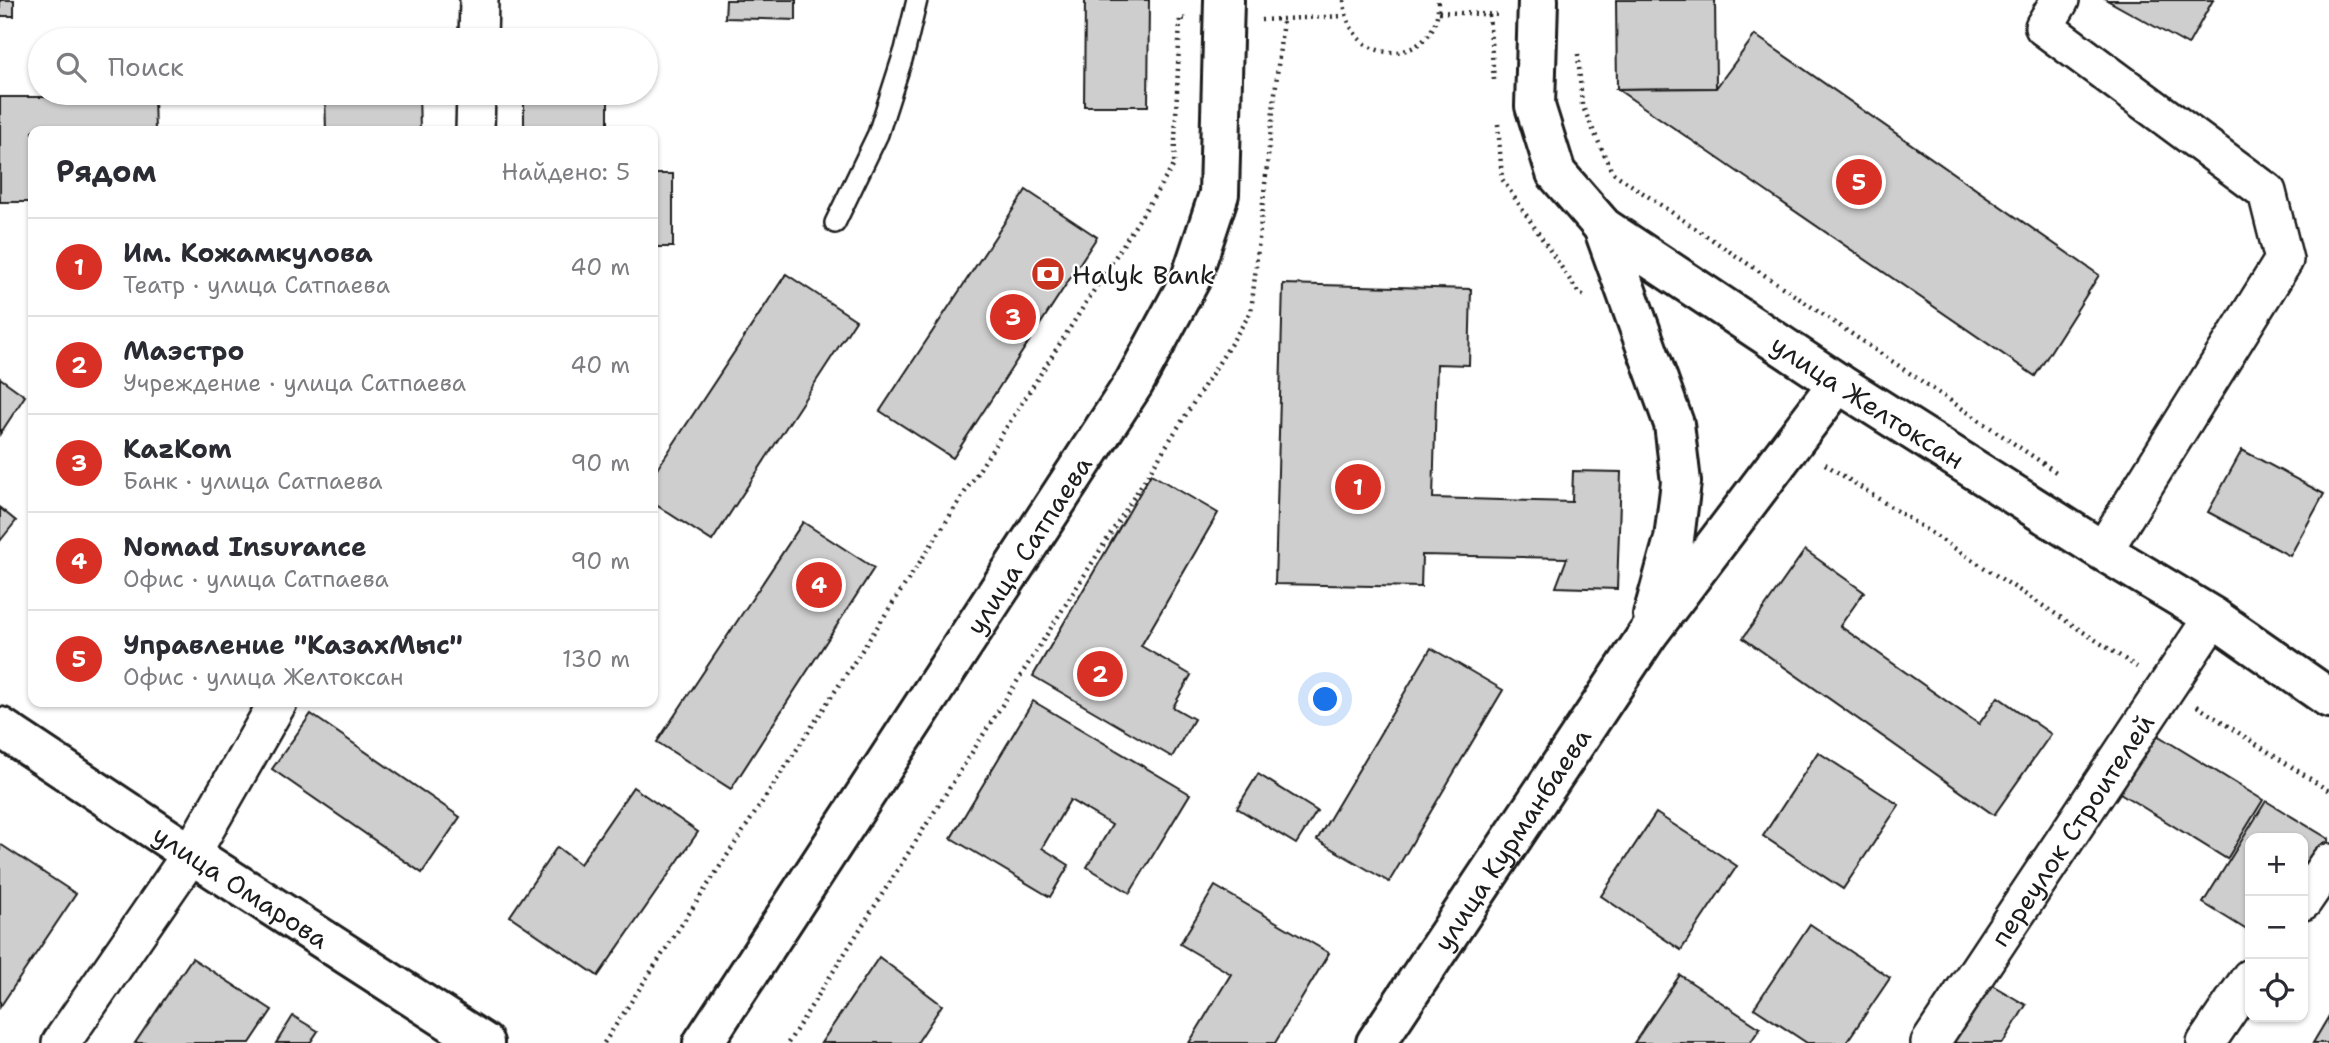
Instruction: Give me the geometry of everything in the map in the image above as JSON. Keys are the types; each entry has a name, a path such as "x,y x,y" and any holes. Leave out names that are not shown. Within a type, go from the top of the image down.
{"main road":[{"name":"улица Желтоксан","path":"1537,9 1535,106 1556,173 1603,228 1838,383 2103,551 2213,617 2329,698"},
{"name":"улица Сатпаева","path":"703,1043 1134,383 1191,278 1219,194 1225,10"},
{"path":"1603,228 1674,424 1681,482 1674,539 1648,634"},
{"path":"1648,634 1838,383"},
{"name":"улица Курманбаева","path":"1376,1043 1648,634"},
{"name":"улица Омарова","path":"0,727 484,1043"}],"street":[{"path":"478,28 479,0"},
{"path":"2060,0 2043,27 2267,192 2284,260 2103,551"},
{"path":"475,126 476,105"},
{"name":"переулок Строителей","path":"1930,1043 2213,617"},
{"path":"61,1043 191,854 275,707"},
{"path":"2306,896 2329,863"},
{"path":"2206,1043 2245,985"}],"lane":[{"path":"835,223 878,134 918,0"}],"path":[{"path":"1344,0 1345,16 1352,31 1363,43 1377,50 1393,52 1409,49 1423,41 1433,28 1439,12 1438,0"},
{"path":"1439,12 1537,9"},
{"path":"604,1043 935,539 1174,165 1180,18 1225,10 1283,20 1345,16"},
{"path":"788,1043 1251,312 1283,20"},
{"path":"1577,43 1582,105 1612,172 2061,475"},
{"path":"1793,443 2329,791"}],"building":[{"path":"0,0 14,0 14,16 0,16"},
{"path":"726,0 796,0 796,20 725,18"},
{"path":"1085,0 1149,0 1148,106 1084,106"},
{"path":"1616,0 1715,0 1716,88 1617,89"},
{"path":"2107,0 2213,0 2188,45"},
{"path":"1755,35 2099,275 2035,376 1617,89 1716,88"},
{"path":"0,97 28,97 28,105 154,105 155,126 28,126 28,202 0,202"},
{"path":"325,105 419,105 420,126 326,126"},
{"path":"524,105 608,105 608,126 524,126"},
{"path":"658,174 673,174 673,247 658,247"},
{"path":"1026,190 1097,237 953,458 880,411"},
{"path":"786,274 856,320 712,541 658,506 658,467"},
{"path":"1283,284 1471,289 1469,365 1437,364 1433,498 1572,502 1573,471 1621,472 1617,589 1556,587 1567,558 1422,555 1421,587 1275,584"},
{"path":"0,378 25,396 0,434"},
{"path":"2242,450 2324,494 2290,556 2208,512"},
{"path":"1151,474 1218,513 1141,646 1191,675 1173,707 1194,719 1172,757 1033,676"},
{"path":"0,508 16,521 0,541"},
{"path":"803,522 874,568 731,789 657,742"},
{"path":"1805,550 1864,592 1840,626 1979,724 1998,697 2051,734 1994,815 1743,638"},
{"path":"1431,648 1503,690 1389,882 1317,840"},
{"path":"1033,701 1190,794 1130,893 1087,867 1112,825 1070,800 1042,848 1069,865 1050,897 951,838"},
{"path":"311,714 460,817 422,873 272,769"},
{"path":"2157,735 2263,800 2227,859 2120,793"},
{"path":"1818,752 1899,805 1843,889 1763,836"},
{"path":"1258,774 1317,811 1296,844 1237,808"},
{"path":"633,787 698,832 598,976 510,916 557,847 580,864"},
{"path":"2266,801 2329,841 2308,876 2308,833 2246,833"},
{"path":"1656,813 1737,866 1681,950 1601,896"},
{"path":"2245,835 2245,929 2203,903"},
{"path":"0,844 76,894 0,1007"},
{"path":"1215,886 1329,953 1275,1043 1189,1043 1231,974 1180,944"},
{"path":"1810,924 1890,978 1846,1043 1807,1043 1754,1008"},
{"path":"879,957 942,1005 917,1043 821,1043"},
{"path":"192,958 272,1010 250,1043 135,1043"},
{"path":"1680,975 1760,1028 1750,1043 1634,1043"},
{"path":"1980,978 2026,1005 2003,1043 1940,1043"},
{"path":"293,1016 318,1031 310,1043 276,1043"},
{"path":"2329,1016 2329,1043 2313,1043"}],"place":[{"name":"Управление \"КазахМыс\"","path":"1859,182"},
{"name":"Halyk Bank","path":"1048,274"},
{"name":"KazKom","path":"1013,317"},
{"name":"Им. Кожамкулова","path":"1358,487"},
{"name":"Nomad Insurance","path":"819,585"},
{"name":"Маэстро","path":"1100,674"}]}
